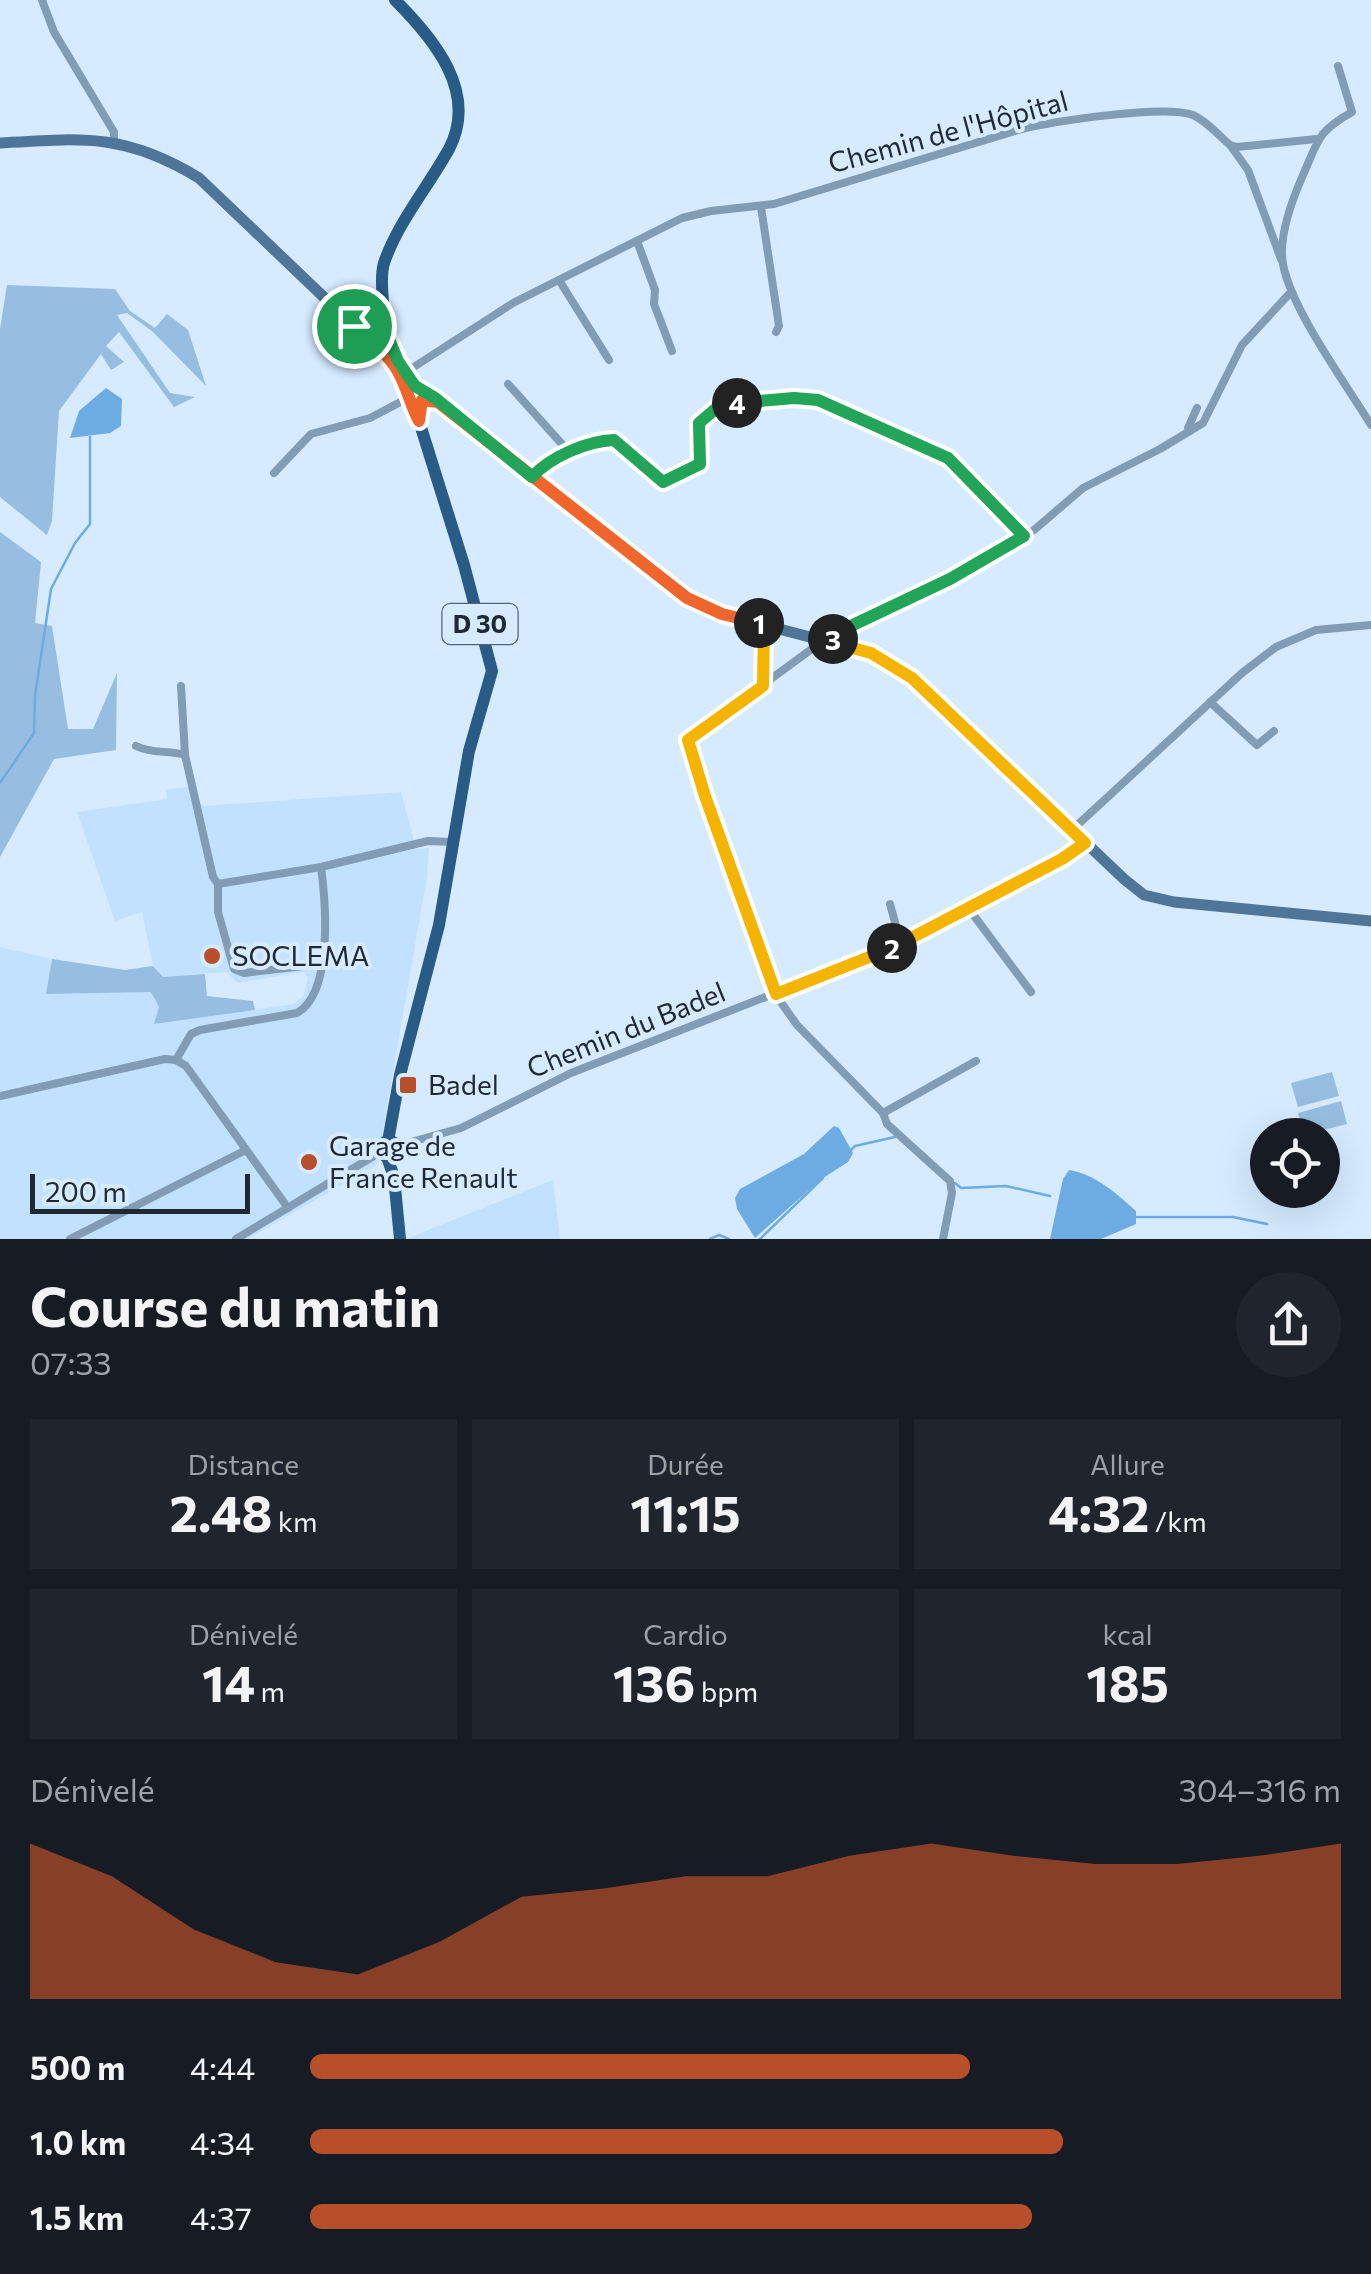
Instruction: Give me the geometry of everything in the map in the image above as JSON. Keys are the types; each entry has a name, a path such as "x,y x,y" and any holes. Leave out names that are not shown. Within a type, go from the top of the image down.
{"main road":[{"name":"D 30","path":"380,339 389,321 384,309 383,266 406,218 451,145 458,103 442,53 396,0"},
{"name":"D 30","path":"380,339 406,372 416,396 419,421 492,672 470,752 439,925 388,1149 400,1239"},
{"name":"D 30","path":"380,339 416,396"}],"street":[{"path":"42,0 54,32 114,132 114,141"},
{"path":"1282,261 1291,202 1316,139 1352,112 1338,66"},
{"name":"Chemin de l'Hôpital","path":"406,372 514,303 682,218 710,211 762,207 976,141 1056,121 1190,114 1230,146"},
{"path":"0,143 81,138 114,141 150,151 199,178 354,326 360,337 380,339"},
{"path":"1230,146 1316,139"},
{"path":"1230,146 1248,170 1292,292 1371,425"},
{"path":"762,207 779,326 776,332"},
{"path":"636,241 672,351"},
{"path":"559,280 609,360"},
{"path":"943,1239 952,1193 950,1181 887,1124 883,1113 797,1025 776,994 688,740 838,632 950,579 1024,536 1083,488 1190,432 1209,415 1242,345 1292,292"},
{"path":"508,384 570,453"},
{"path":"274,473 312,434 370,418 416,396 438,402 687,598 722,614 871,653 912,678 1144,895 1174,902 1371,921"},
{"path":"532,477 543,464 614,440 663,482 700,464 699,423 719,406 794,398 818,400 948,458 1024,536"},
{"path":"1190,432 1188,428 1197,408"},
{"path":"763,686 764,625"},
{"path":"1072,830 1242,673 1294,637 1316,630 1371,625"},
{"path":"181,686 185,755 213,878 218,884 218,912 234,968 244,973 321,964"},
{"path":"1210,702 1256,744 1274,731"},
{"path":"136,746 150,752 185,755"},
{"path":"218,884 321,867 428,841 452,842"},
{"name":"Chemin du Badel","path":"236,1239 388,1149 461,1128 571,1073 901,944 1085,843"},
{"path":"176,1060 192,1034 200,1030 297,1014 308,1007 321,964 326,922 321,867"},
{"path":"890,904 901,944"},
{"path":"969,909 1031,992"},
{"path":"0,1096 165,1059 176,1060 186,1066 288,1208"},
{"path":"883,1113 976,1062"},
{"path":"70,1239 246,1150"}],"shaded area":[{"path":"7,285 115,289 130,311 155,328 167,314 188,330 206,386 152,331 127,313 117,315 170,393 195,397 174,407 119,332 106,346 124,362 111,370 101,354 59,411 52,521 47,535 0,497 0,329"},
{"path":"106,388 122,399 121,426 110,433 70,438 79,411"},
{"path":"0,532 41,562 35,623 52,626 68,729 93,729 117,673 116,750 54,759 0,857"},
{"path":"193,786 197,801 204,806 401,792 416,849 429,848 377,1165 247,1239 0,1239 0,947 52,959 47,994 152,992 159,1007 155,1024 294,1004 304,995 308,978 304,972 238,983 226,972 163,977 153,966 142,912 115,921 77,812 167,799 166,790"},
{"path":"52,959 125,970 153,966 163,977 205,974 207,996 253,1001 255,1010 154,1024 159,1007 151,992 46,994"},
{"path":"1332,1072 1339,1096 1298,1107 1291,1083"},
{"path":"1341,1101 1347,1124 1340,1126 1340,1118 1299,1118 1298,1113"},
{"path":"834,1126 853,1153 848,1162 820,1180 755,1238 737,1209 735,1198 740,1189 804,1154"},
{"path":"1069,1170 1097,1180 1113,1192 1136,1211 1136,1224 1101,1239 1050,1239 1063,1179"},
{"path":"553,1180 560,1239 406,1239"}],"waterway":[{"path":"0,783 34,733 35,696 51,589 75,543 90,524 90,437"},
{"path":"850,1151 855,1146 895,1137"},
{"path":"760,1239 823,1178"},
{"path":"955,1183 961,1188 1006,1186 1050,1196"},
{"path":"1134,1217 1233,1217 1267,1224"},
{"path":"710,1239 719,1235 729,1239"}],"place":[{"name":"SOCLEMA","path":"212,956"},
{"name":"Badel","path":"408,1085"},
{"name":"Garage de France Renault","path":"309,1162"}],"route":[{"path":"354,326 360,337 381,350 398,374 419,421 422,400 438,402 532,477 687,598 722,614 764,625 763,686 688,740 776,994 901,944 1085,843 912,678 871,653 830,642 838,632 950,579 1024,536 948,458 818,400 794,398 719,406 708,413 699,423 700,464 663,482 614,440 543,464 532,477 435,398 415,386 398,361 386,332 369,333 354,326"}]}
